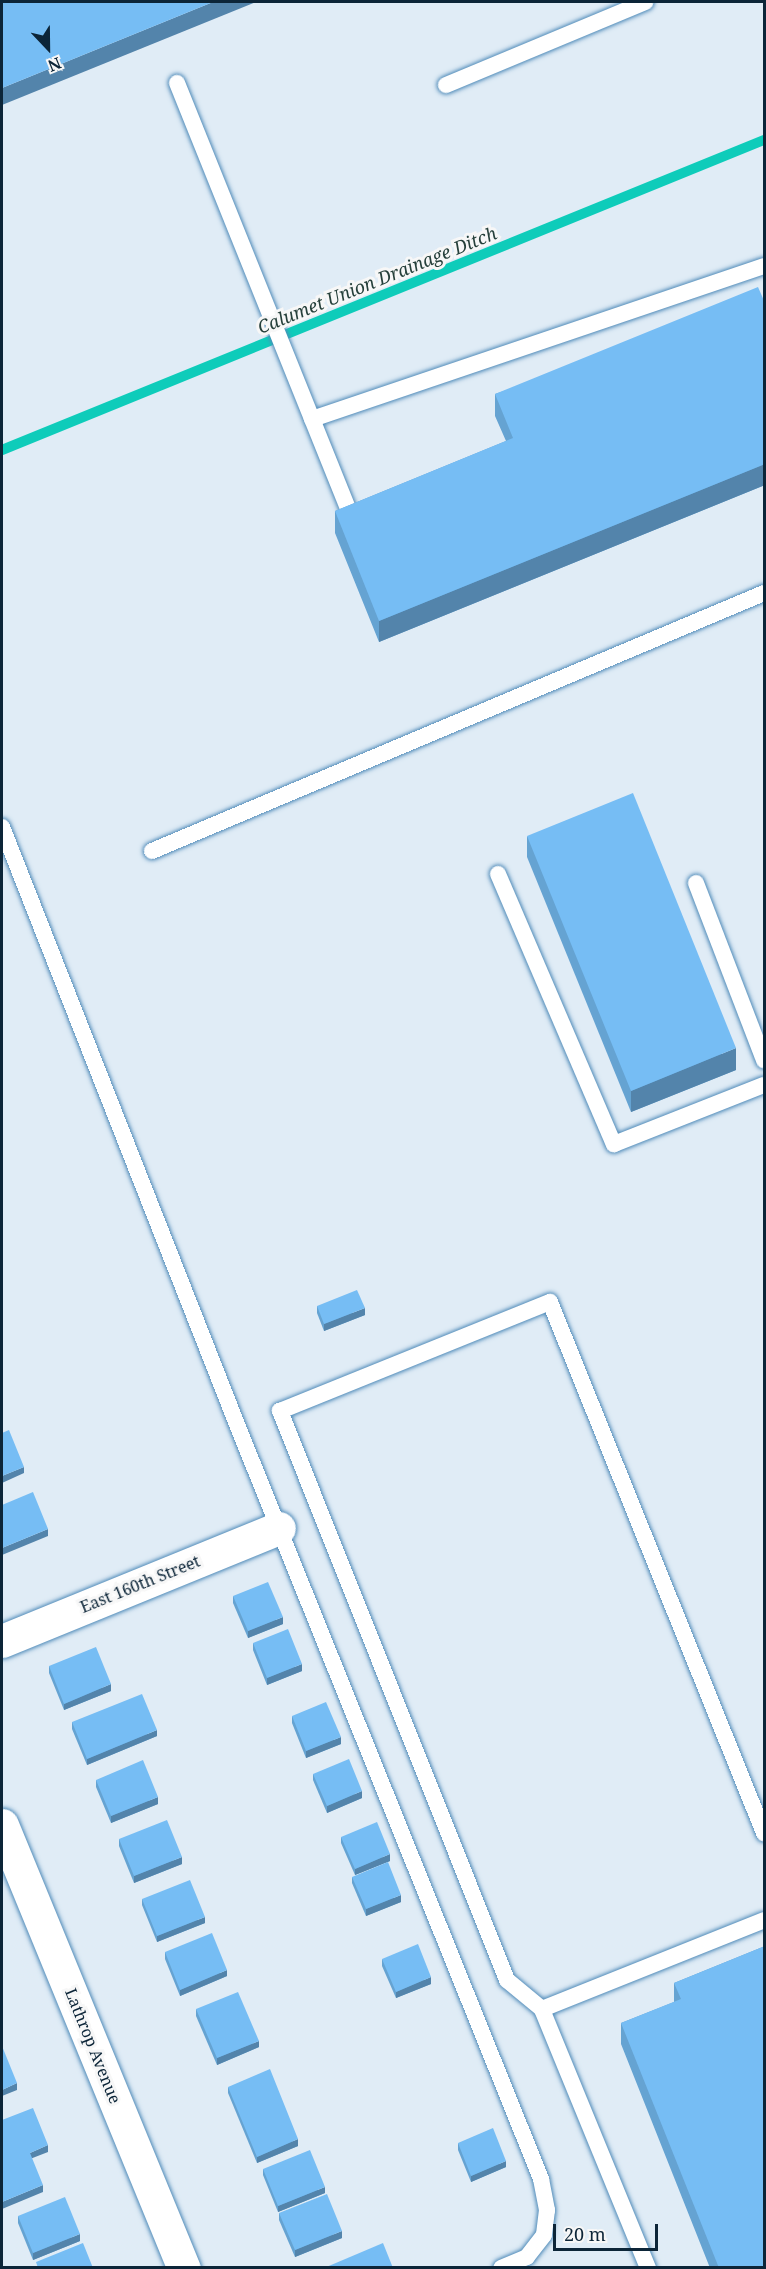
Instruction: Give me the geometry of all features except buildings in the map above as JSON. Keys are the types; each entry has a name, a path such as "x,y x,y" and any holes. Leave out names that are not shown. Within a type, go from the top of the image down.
{"street":[{"name":"East 160th Street","path":"2,1641 279,1528"},
{"name":"Lathrop Avenue","path":"2,1825 184,2268"}],"lane":[{"path":"446,85 645,2"},
{"path":"177,83 349,511"},
{"path":"312,419 765,266"},
{"path":"152,851 765,593"},
{"path":"2,827 279,1528 541,2179 547,2210 544,2235 527,2257 501,2268"},
{"path":"498,874 614,1144 765,1085"},
{"path":"696,883 765,1060"},
{"path":"648,2268 542,2009 507,1980 280,1411 550,1302 765,1833"},
{"path":"542,2009 765,1920"}],"waterway":[{"name":"Calumet Union Drainage Ditch","path":"2,450 764,140"}]}
